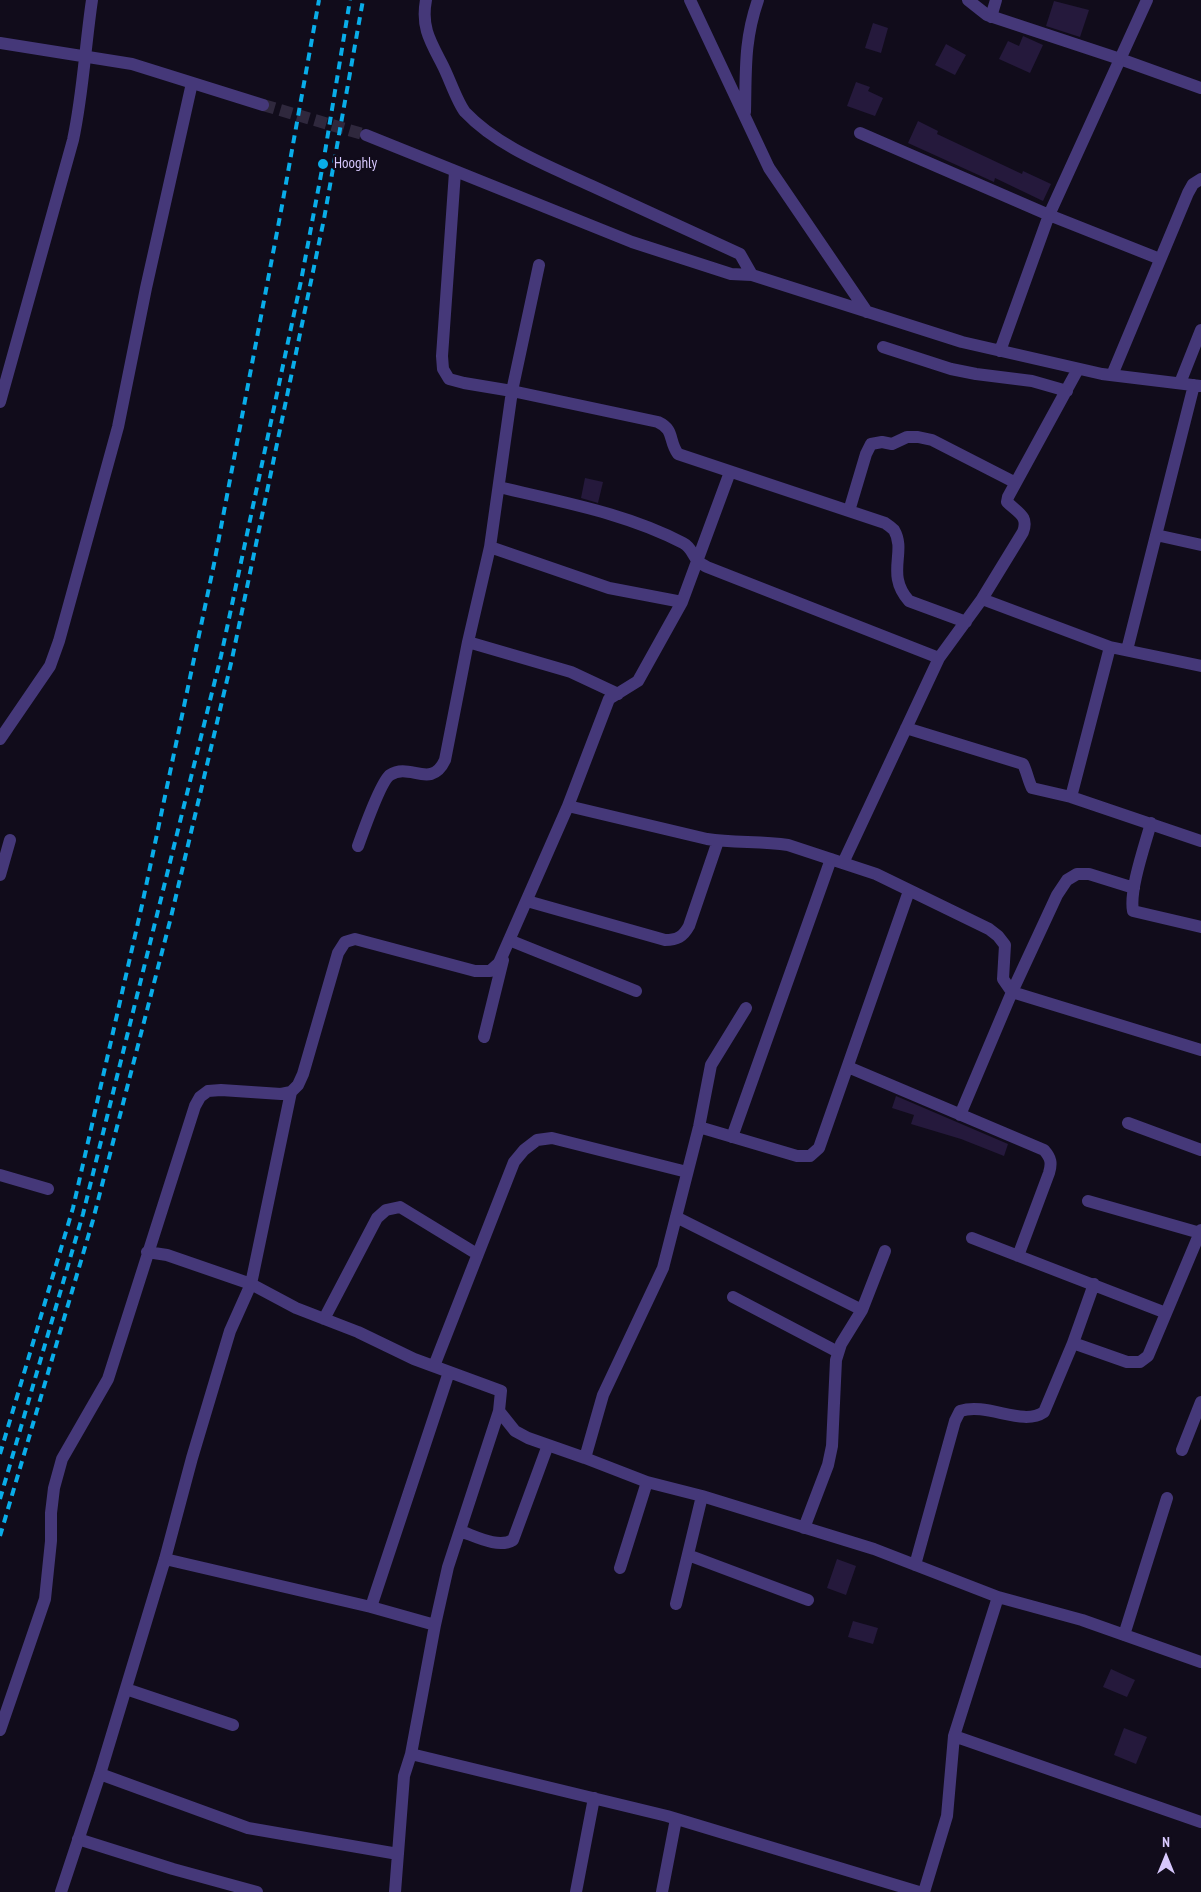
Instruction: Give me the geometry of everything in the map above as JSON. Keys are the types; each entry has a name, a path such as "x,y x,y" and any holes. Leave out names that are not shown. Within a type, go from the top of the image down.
{"street":[{"path":"0,402 80,110 84,55 92,0"},
{"path":"426,0 424,10 426,33 463,109 475,122 518,151 740,254 752,275"},
{"path":"690,0 769,168 867,312"},
{"path":"745,117 747,39 758,0"},
{"path":"968,0 979,10 991,17 1120,59 1201,88"},
{"path":"991,17 996,0"},
{"path":"1000,351 1049,215 1147,0"},
{"path":"0,43 132,64 262,105"},
{"path":"0,739 50,666 59,641 118,427 146,288 192,83"},
{"path":"860,133 1049,215 1160,259"},
{"path":"366,135 632,242 730,274 752,275 962,342 1078,369 1197,385 1127,650"},
{"path":"455,172 442,356 443,369 449,378 464,383 512,391 658,422 667,426 671,434 673,447 678,454 885,523 894,530 898,544 898,586 909,601 966,622"},
{"path":"1112,375 1188,193 1193,184 1201,179"},
{"path":"358,846 383,785 390,775 400,771 432,775 441,769 445,760 468,642 490,547 512,391 539,264"},
{"path":"1180,383 1201,330"},
{"path":"883,347 951,369 1032,381 1067,391"},
{"path":"732,1137 837,861 906,728 939,658 982,599 1026,524 1025,519 1007,502 1008,497 1014,482 1078,369"},
{"path":"849,511 866,454 871,444 882,442 892,444 907,437 932,440 1014,482"},
{"path":"0,1730 45,1599 54,1488 62,1459 108,1379 147,1252 195,1106 200,1097 208,1092 221,1090 281,1094 291,1092 298,1086 338,953 345,942 355,939 475,971 490,971 499,963 568,806 609,699 638,681 682,602 730,472"},
{"path":"499,487 611,514 635,522 685,544 692,550 697,560 707,567 939,658"},
{"path":"1156,535 1201,545"},
{"path":"490,547 609,588 682,602"},
{"path":"982,599 1110,647 1201,666"},
{"path":"468,642 540,661 571,672 618,694"},
{"path":"1071,797 1110,647"},
{"path":"906,728 1023,764 1028,773 1028,782 1032,788 1071,797 1201,841"},
{"path":"568,806 718,841 788,845 876,874 989,929 998,936 1004,945 1003,978 1012,992 1201,1050"},
{"path":"1151,823 1131,902 1133,911 1201,927"},
{"path":"0,875 10,840"},
{"path":"527,901 664,940 675,940 684,935 689,926 718,841"},
{"path":"960,1114 1012,992 1057,895 1066,880 1077,874 1089,874 1134,888"},
{"path":"699,1127 797,1156 810,1156 819,1148 909,891"},
{"path":"507,945 636,992"},
{"path":"484,1038 507,945"},
{"path":"585,1458 603,1395 662,1268 699,1127 711,1065 746,1008"},
{"path":"848,1067 1044,1150 1051,1157 1050,1174 1018,1256"},
{"path":"61,1892 126,1689 230,1331 251,1284 291,1092"},
{"path":"1128,1123 1201,1150"},
{"path":"434,1366 514,1162 536,1140 552,1138 687,1172"},
{"path":"0,1175 48,1189"},
{"path":"1073,1343 1127,1362 1140,1362 1148,1356 1200,1232 1088,1201"},
{"path":"324,1319 377,1218 386,1210 400,1207 477,1254"},
{"path":"676,1217 862,1310"},
{"path":"972,1238 1166,1313"},
{"path":"804,1528 828,1465 832,1446 838,1352 862,1310 885,1251"},
{"path":"147,1252 167,1255 251,1284 296,1308 358,1332 414,1359 501,1391 499,1411 448,1567 435,1625 411,1754 404,1776 395,1892"},
{"path":"915,1565 955,1421 960,1410 982,1408 1023,1417 1036,1417 1044,1412 1073,1343 1094,1284"},
{"path":"733,1297 838,1352"},
{"path":"371,1607 450,1372"},
{"path":"1182,1450 1201,1402"},
{"path":"499,1411 515,1431 528,1438 647,1482 702,1496 874,1550 998,1597 1073,1618 1201,1662"},
{"path":"460,1531 494,1543 506,1544 513,1540 548,1445"},
{"path":"620,1568 647,1482"},
{"path":"676,1604 702,1496"},
{"path":"1124,1635 1166,1498"},
{"path":"688,1555 808,1600"},
{"path":"165,1559 371,1607 435,1625"},
{"path":"924,1892 947,1816 954,1736 998,1597"},
{"path":"126,1689 233,1725"},
{"path":"954,1736 1201,1822"},
{"path":"411,1754 676,1819 919,1892"},
{"path":"100,1774 248,1828 398,1854"},
{"path":"576,1892 594,1798"},
{"path":"662,1892 676,1819"},
{"path":"78,1839 173,1869 244,1890 257,1892"}],"building":[{"path":"1054,1 1089,10 1080,37 1046,26"},
{"path":"873,23 888,28 881,53 865,48"},
{"path":"1023,36 1043,45 1030,73 999,59 1008,41 1019,46"},
{"path":"946,44 966,55 955,75 935,65"},
{"path":"856,82 870,87 868,91 883,98 875,116 847,106"},
{"path":"918,121 938,131 937,134 1022,174 1023,171 1051,184 1043,201 995,178 994,182 908,143"},
{"path":"585,478 603,482 598,503 581,498"},
{"path":"896,1096 1008,1144 1004,1156 961,1139 911,1124 914,1115 892,1108"},
{"path":"837,1559 856,1566 846,1595 827,1588"},
{"path":"853,1621 878,1628 873,1644 848,1637"},
{"path":"1111,1669 1135,1680 1127,1697 1103,1687"},
{"path":"1124,1728 1147,1737 1136,1764 1114,1755"}],"tunnel":[{"path":"263,105 366,135"}],"railway":[{"path":"0,1454 73,1208 142,905 214,564 319,0"},
{"path":"0,1499 83,1214 221,656 301,281 323,164 350,0"},
{"path":"0,1536 93,1220 171,917 232,659 324,219 363,0"}],"place":[{"name":"Hooghly","path":"323,164"}]}
